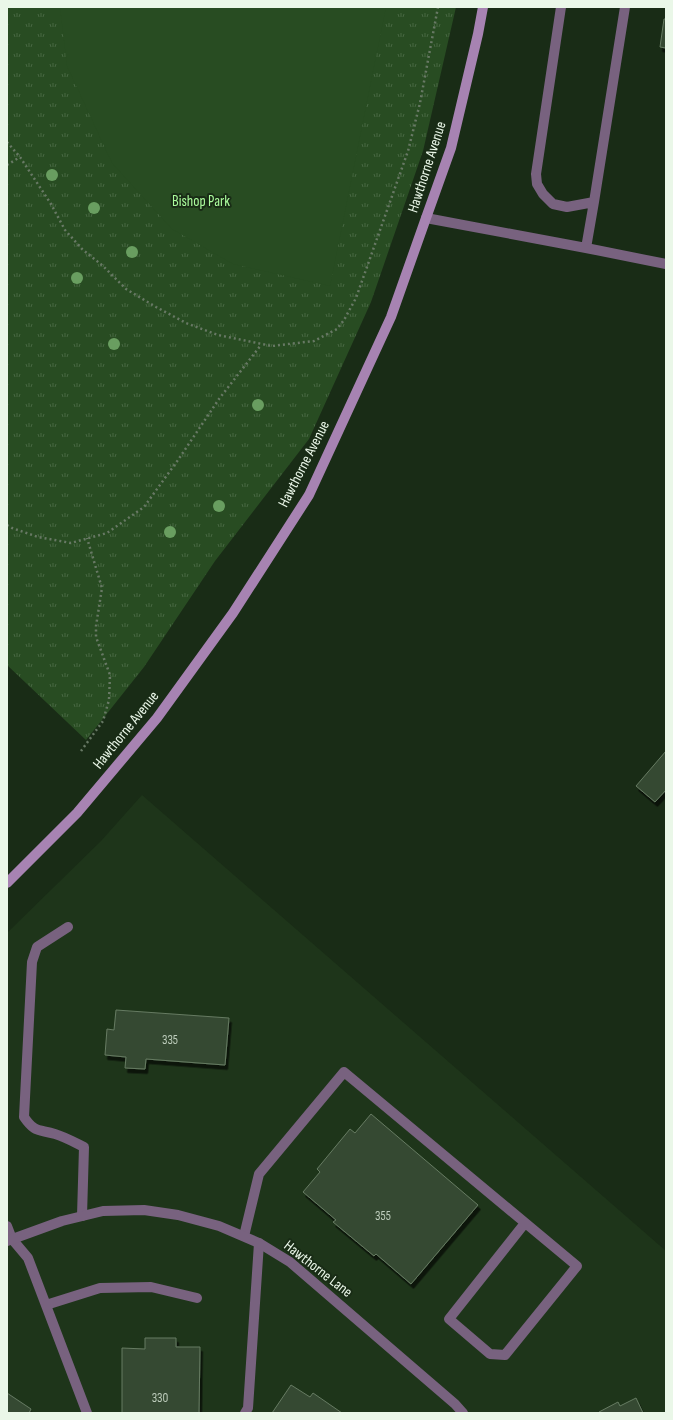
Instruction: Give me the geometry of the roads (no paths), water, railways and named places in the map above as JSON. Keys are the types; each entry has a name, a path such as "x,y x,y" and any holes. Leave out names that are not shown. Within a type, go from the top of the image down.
{"main road":[{"name":"Hawthorne Avenue","path":"7,883 77,813 157,718 233,613 309,495 391,317 451,148 483,7"}],"street":[{"path":"561,7 536,174 537,184 543,194 553,204 566,208 594,202"},
{"path":"586,248 625,7"},
{"path":"426,218 666,264"},
{"path":"68,927 37,948 32,962 24,1117 29,1125 37,1131 70,1139 84,1147 82,1216"},
{"path":"244,1236 259,1174 344,1072 577,1266 505,1355 490,1354 449,1319 525,1223"},
{"name":"Hawthorne Lane","path":"10,1240 62,1221 103,1211 144,1210 178,1215 219,1226 259,1243 290,1262 455,1404 463,1413"},
{"path":"7,1226 10,1240 28,1258 87,1413"},
{"path":"246,1413 248,1408 259,1243"},
{"path":"46,1306 100,1288 151,1287 198,1298"}],"park label":[{"name":"Bishop Park","path":"201,201"}]}
